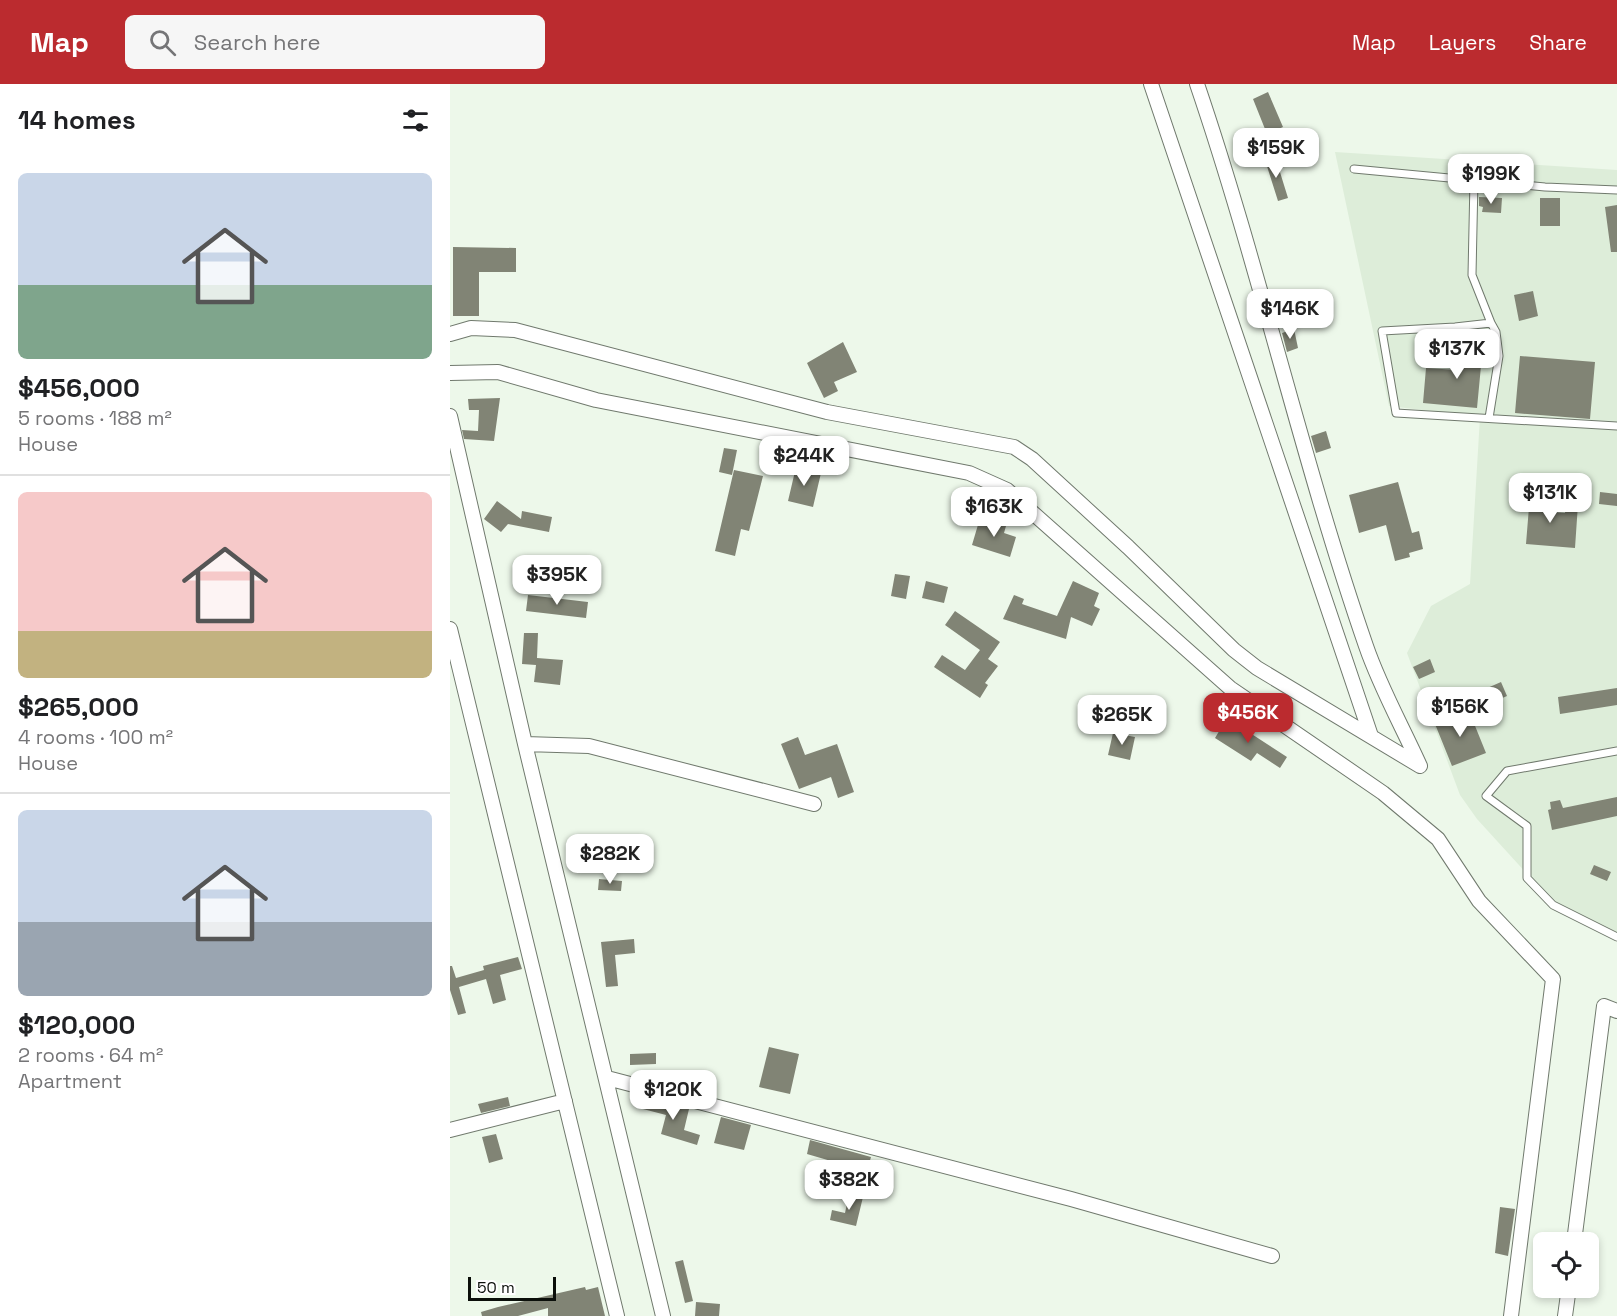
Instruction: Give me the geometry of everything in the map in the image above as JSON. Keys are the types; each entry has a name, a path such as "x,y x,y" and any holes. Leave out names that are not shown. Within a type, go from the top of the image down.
{"street":[{"path":"1151,84 1371,736"},
{"path":"450,334 471,328 515,330 827,412 1014,447 1032,459 1128,547 1234,650 1257,668 1420,766 1367,648 1295,418 1215,137 1197,84"},
{"path":"450,373 498,372 596,400 969,473 992,482 1007,490 1230,688 1383,793 1438,839 1479,901 1553,978 1512,1316"},
{"path":"450,416 525,744 663,1316"},
{"path":"450,629 617,1316"},
{"path":"525,744 589,746 814,804"},
{"path":"1575,1232 1604,1006 1617,1011"},
{"path":"607,1078 1071,1199 1272,1256"},
{"path":"450,1130 565,1101"},
{"path":"1565,1316 1567,1298"}],"lane":[{"path":"1354,169 1545,187 1617,190"},
{"path":"1474,180 1472,275 1496,332 1499,356 1489,418"},
{"path":"1491,323 1382,331 1396,413 1617,426"},
{"path":"1617,751 1507,771 1486,796 1527,826 1527,878 1553,905 1617,937"}],"shaded area":[{"path":"1335,152 1617,170 1617,932 1564,911 1551,900 1477,819 1460,795 1407,653 1431,606 1470,584 1480,417 1389,406"}],"building":[{"path":"1268,92 1283,127 1267,134 1253,99"},
{"path":"1275,156 1288,198 1278,201 1265,160"},
{"path":"1479,197 1502,198 1501,213 1482,212 1483,207 1479,206"},
{"path":"1540,198 1560,198 1560,226 1540,226"},
{"path":"1617,205 1617,252 1611,252 1605,207"},
{"path":"453,247 516,248 516,272 479,272 479,316 453,316"},
{"path":"1533,291 1538,316 1519,321 1514,295"},
{"path":"1294,329 1298,348 1287,352 1282,333"},
{"path":"843,342 857,372 834,382 838,391 824,398 807,363"},
{"path":"1458,346 1489,346 1488,366 1481,366 1477,408 1423,403 1426,368 1458,370"},
{"path":"1520,356 1595,362 1590,419 1515,413"},
{"path":"500,398 494,441 464,439 462,430 478,431 479,410 469,410 468,399"},
{"path":"1326,431 1331,448 1316,453 1311,436"},
{"path":"724,448 737,450 732,475 719,472"},
{"path":"796,467 821,473 813,507 788,501"},
{"path":"734,470 763,476 749,531 741,529 735,556 715,551"},
{"path":"1398,482 1412,533 1419,531 1423,549 1409,553 1410,557 1395,561 1386,525 1359,533 1349,495"},
{"path":"1600,492 1617,494 1617,506 1599,504"},
{"path":"1522,493 1543,497 1541,511 1565,513 1566,503 1578,504 1575,548 1526,544 1529,507 1520,505"},
{"path":"497,501 521,519 522,511 552,517 549,532 508,524 501,532 484,519"},
{"path":"980,518 1006,526 1004,533 1016,537 1010,557 972,545"},
{"path":"895,574 910,576 906,599 891,596"},
{"path":"926,581 948,587 944,603 922,598"},
{"path":"1073,581 1099,593 1094,606 1100,609 1092,626 1071,617 1066,639 1003,619 1014,595 1024,599 1022,604 1057,616"},
{"path":"528,595 588,602 586,618 526,611"},
{"path":"955,611 1000,642 988,659 998,666 985,683 988,685 980,698 934,667 942,655 965,670 980,650 945,625"},
{"path":"524,633 538,633 537,658 563,660 560,685 534,682 536,665 522,664"},
{"path":"1430,659 1435,672 1419,679 1413,667"},
{"path":"1501,682 1507,696 1491,703 1485,689"},
{"path":"1617,688 1617,705 1560,714 1558,697"},
{"path":"1469,711 1486,753 1452,766 1435,724"},
{"path":"1227,718 1287,757 1280,768 1257,753 1251,761 1215,738"},
{"path":"1113,733 1135,737 1130,760 1108,755"},
{"path":"798,737 805,755 837,744 854,792 838,798 831,777 799,789 781,744"},
{"path":"1617,797 1617,816 1552,830 1548,810 1551,809 1550,802 1560,800 1563,808"},
{"path":"585,844 619,849 617,862 583,857"},
{"path":"1594,865 1611,872 1607,881 1590,874"},
{"path":"599,879 622,881 621,891 598,890"},
{"path":"634,939 635,953 615,955 618,986 606,987 601,942"},
{"path":"518,957 522,969 500,975 506,1000 493,1004 486,979 459,987 466,1013 458,1015 450,990 450,966 456,978 484,970 483,966"},
{"path":"769,1047 799,1054 790,1094 759,1087"},
{"path":"656,1053 656,1064 630,1065 630,1054"},
{"path":"508,1097 510,1106 481,1113 478,1104"},
{"path":"646,1098 689,1109 684,1130 700,1135 697,1145 661,1134 666,1115 643,1109"},
{"path":"721,1117 751,1125 744,1150 714,1143"},
{"path":"496,1134 503,1159 489,1163 482,1137"},
{"path":"810,1140 871,1157 867,1171 848,1166 845,1183 827,1178 831,1161 807,1154"},
{"path":"849,1194 863,1197 856,1226 830,1220 832,1210 845,1213"},
{"path":"1500,1207 1515,1209 1508,1256 1495,1253"},
{"path":"683,1260 693,1301 685,1303 675,1262"},
{"path":"585,1287 586,1290 598,1287 605,1316 548,1316 548,1308 518,1316 482,1316 481,1312 498,1307"},
{"path":"696,1302 720,1304 719,1316 695,1316"}]}
